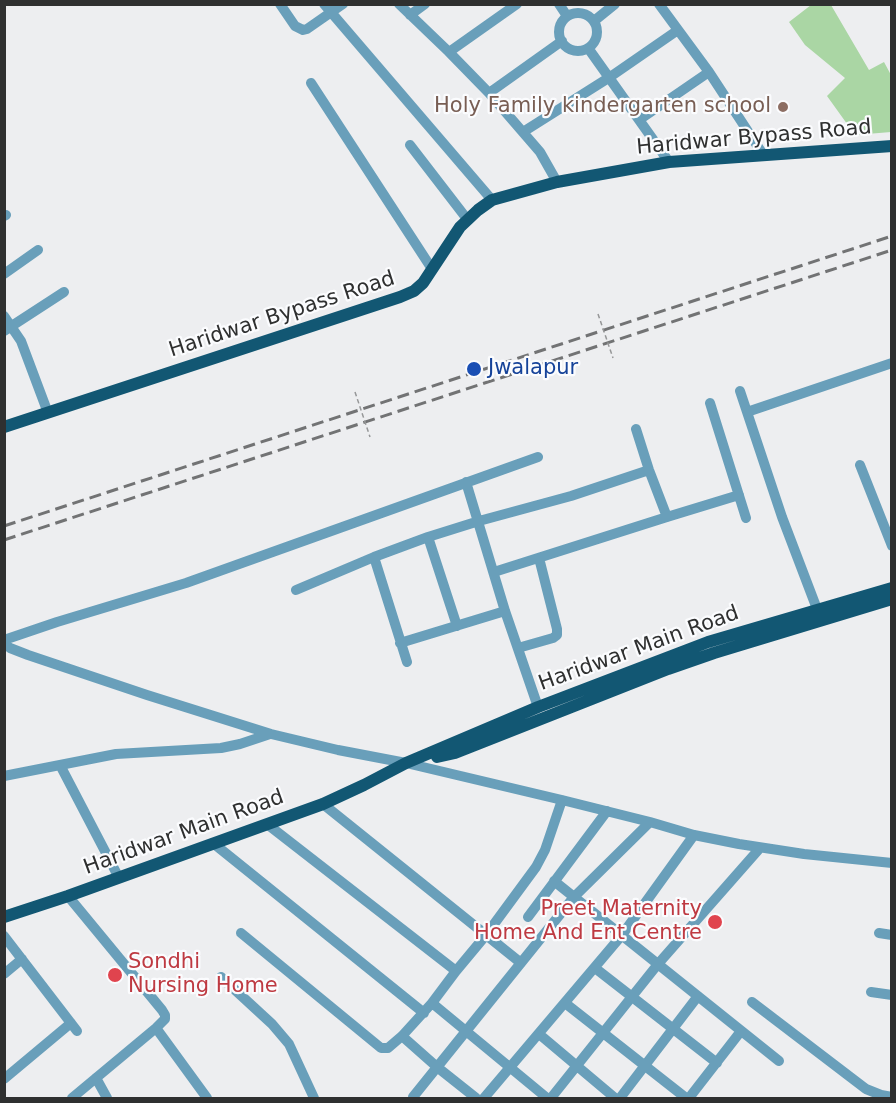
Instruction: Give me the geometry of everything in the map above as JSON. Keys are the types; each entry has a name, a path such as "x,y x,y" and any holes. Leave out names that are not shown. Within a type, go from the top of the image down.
{"main road":[{"name":"Haridwar Bypass Road","path":"4,427 414,291 423,283 460,227 492,200 556,182 669,162 891,146"},
{"name":"Haridwar Main Road","path":"4,917 323,804 406,763 538,707 708,642 891,588"},
{"name":"Haridwar Main Road","path":"406,763 455,753 668,669 891,599"}],"street":[{"path":"280,4 295,26 303,30 308,28 328,8 343,4"},
{"path":"399,4 489,93 546,162 556,182"},
{"path":"410,15 425,4"},
{"path":"449,52 517,4"},
{"path":"560,4 567,16"},
{"path":"594,21 615,4"},
{"path":"659,4 709,72 764,156"},
{"path":"328,8 492,200"},
{"path":"579,13 594,21 596,39 588,48 577,51 562,41 561,25 567,16 579,13"},
{"path":"523,132 610,77 678,30"},
{"path":"489,93 562,41"},
{"path":"588,48 669,162"},
{"path":"639,120 709,72"},
{"path":"311,83 432,269"},
{"path":"410,146 467,219"},
{"path":"4,274 38,250"},
{"path":"8,328 64,292"},
{"path":"4,316 8,328 27,354 48,413"},
{"path":"747,412 891,363"},
{"path":"740,391 783,518 818,609"},
{"path":"710,403 746,518"},
{"path":"636,429 667,516"},
{"path":"6,645 57,622 186,583 538,457"},
{"path":"860,465 891,546"},
{"path":"296,590 428,537 571,496 649,470"},
{"path":"466,482 505,611 538,707"},
{"path":"494,572 739,495"},
{"path":"428,537 457,626"},
{"path":"374,557 407,662"},
{"path":"518,648 557,635 539,558"},
{"path":"400,643 505,611"},
{"path":"6,645 28,656 271,734 562,800 694,835 760,848 891,863"},
{"path":"4,776 116,754 221,748 271,734"},
{"path":"60,765 118,878"},
{"path":"241,933 381,1048 388,1048 432,1004 536,867 545,850 562,800"},
{"path":"323,804 520,963"},
{"path":"528,916 607,811"},
{"path":"413,1097 574,897 650,822"},
{"path":"267,824 456,971"},
{"path":"484,1098 622,935 694,835"},
{"path":"213,843 424,1013"},
{"path":"432,1004 549,1098 658,964 760,848"},
{"path":"554,881 779,1061"},
{"path":"68,896 162,1010 165,1019 72,1098"},
{"path":"879,933 891,935"},
{"path":"4,936 74,1027 4,1079"},
{"path":"4,974 22,959"},
{"path":"595,968 717,1063"},
{"path":"221,977 272,1024 289,1044 314,1098"},
{"path":"871,992 891,995"},
{"path":"620,1098 698,996"},
{"path":"752,1002 866,1089 891,1097"},
{"path":"565,1003 688,1098 741,1031"},
{"path":"156,1028 207,1098"},
{"path":"538,1034 615,1098"},
{"path":"402,1036 476,1098"},
{"path":"96,1078 107,1098"}],"path":[{"path":"598,314 613,358"},
{"path":"355,392 370,436"}],"green space":[{"path":"811,5 831,5 869,70 884,62 891,75 891,132 855,135 827,96 845,78 805,45 789,22"}],"railway":[{"path":"4,526 892,236"},
{"path":"4,540 892,250"}],"place":[{"name":"Holy Family kindergarten school","path":"783,107"},
{"name":"Jwalapur","path":"474,369"},
{"name":"Preet Maternity Home And Ent Centre","path":"715,922"},
{"name":"Sondhi Nursing Home","path":"115,975"}]}
